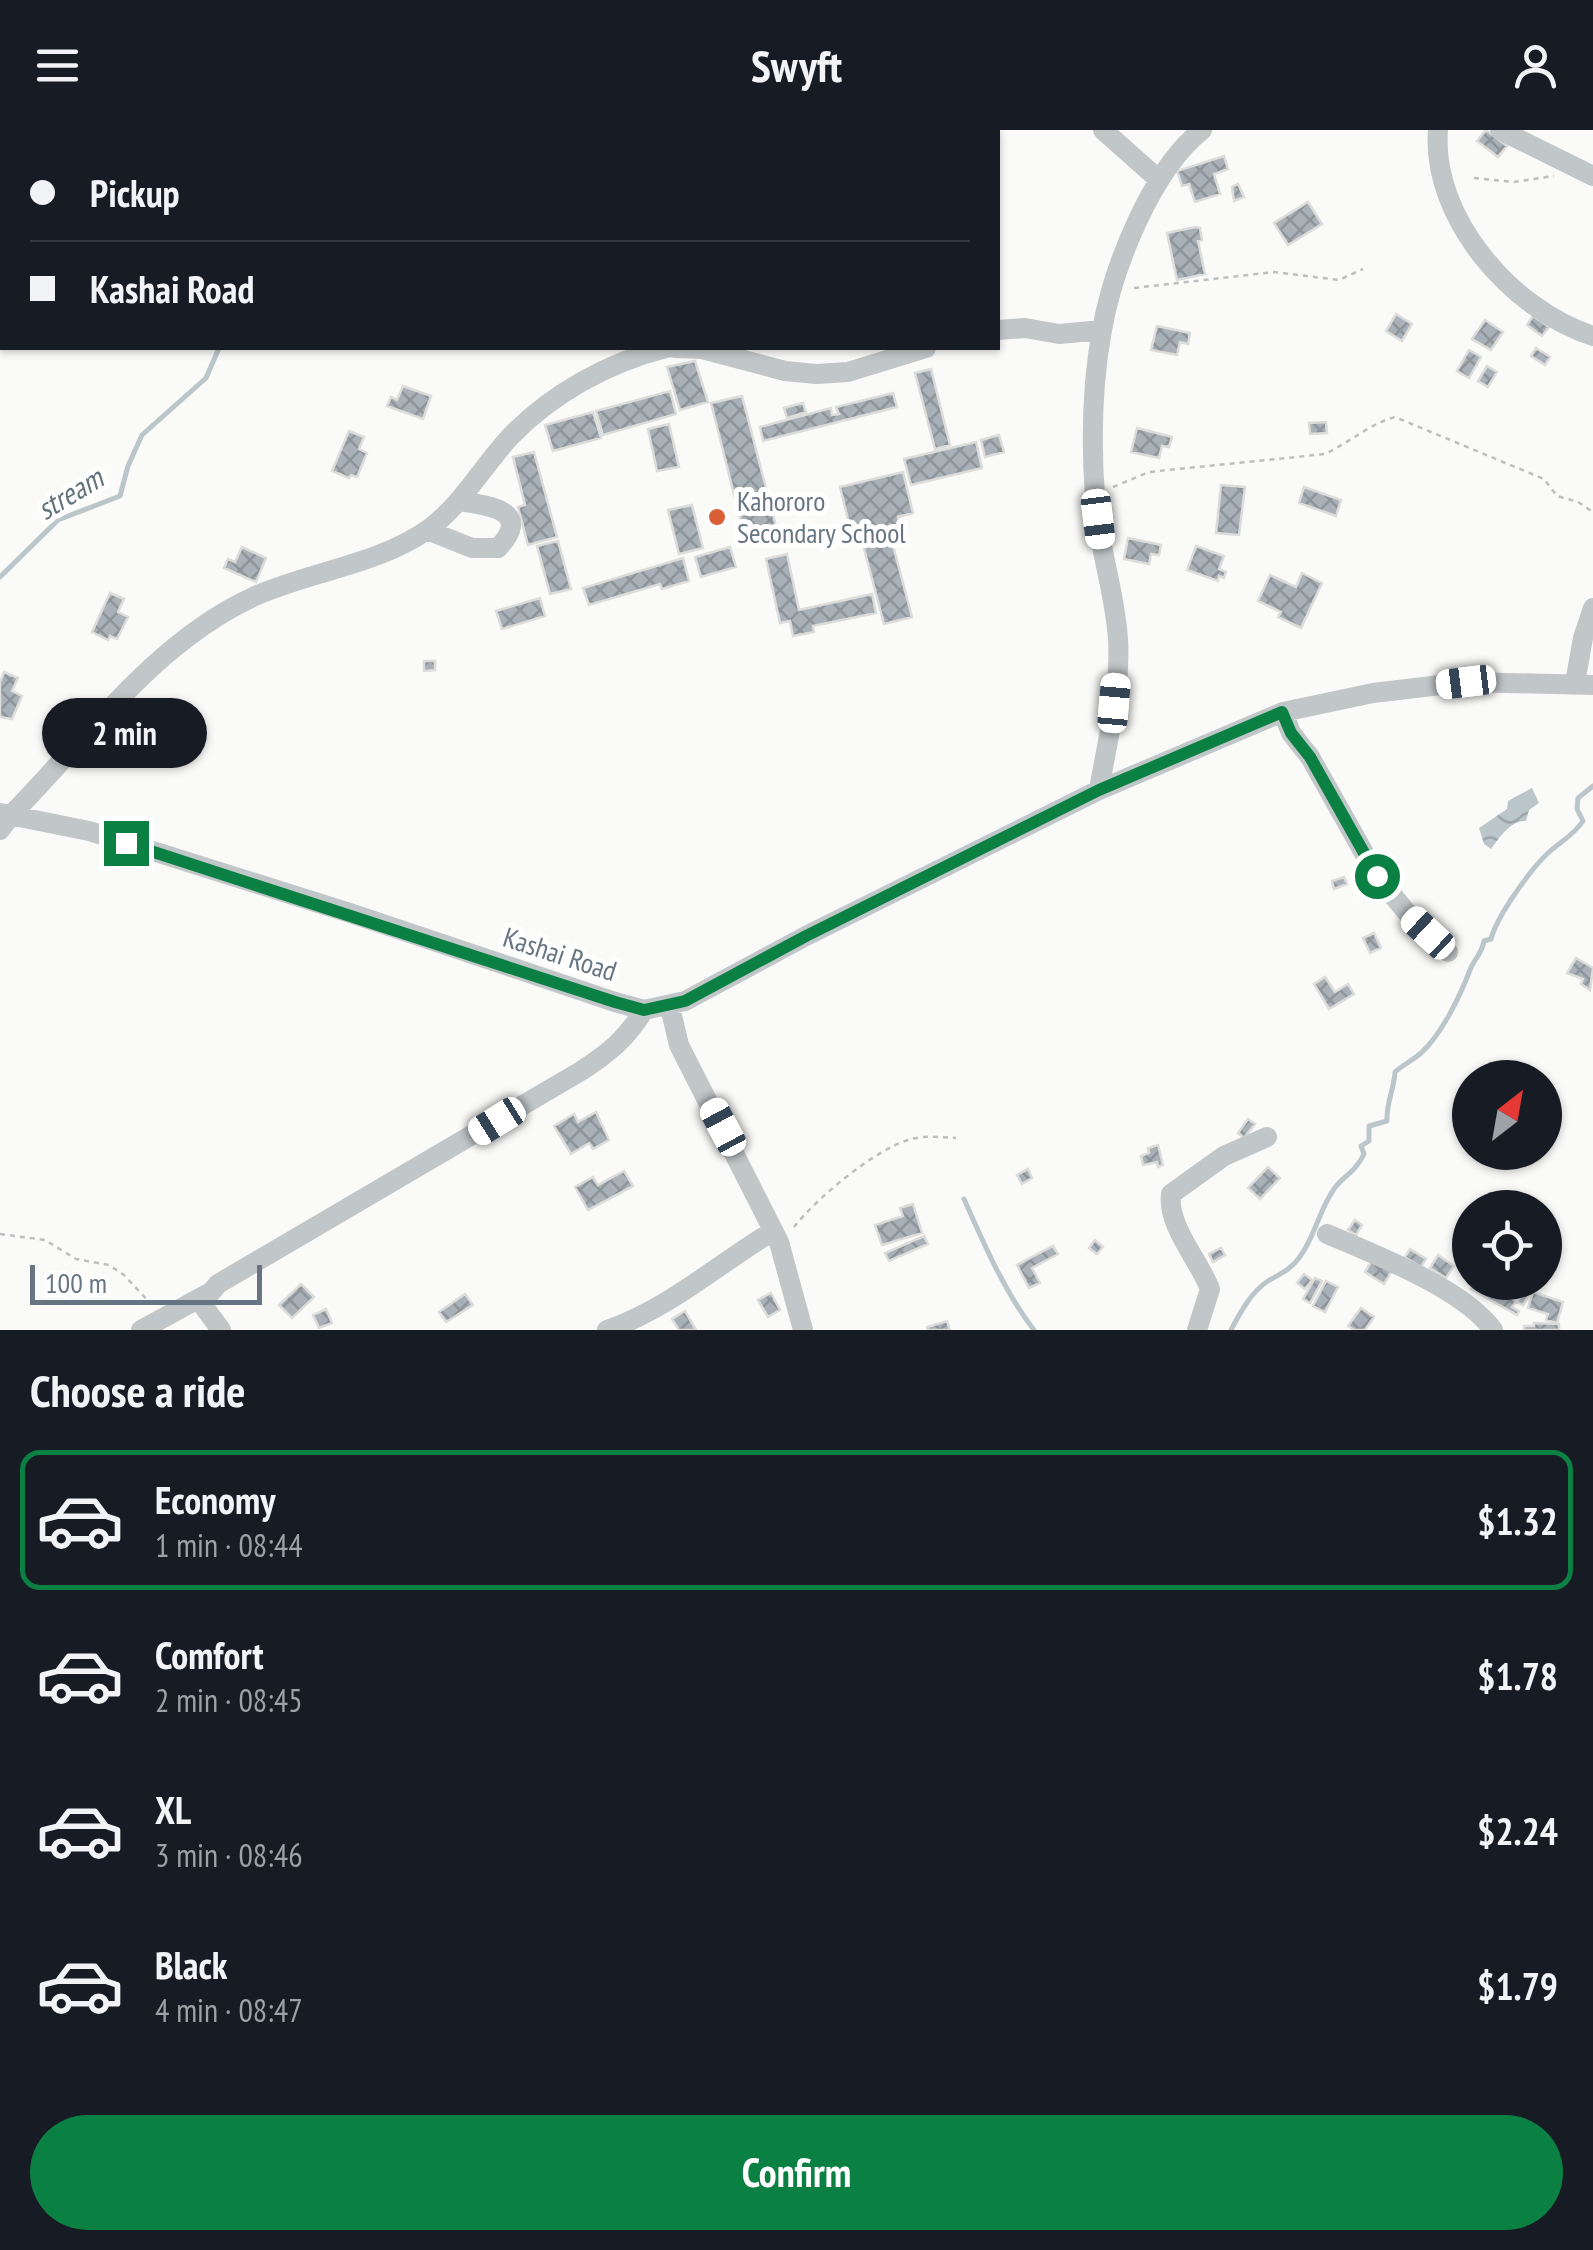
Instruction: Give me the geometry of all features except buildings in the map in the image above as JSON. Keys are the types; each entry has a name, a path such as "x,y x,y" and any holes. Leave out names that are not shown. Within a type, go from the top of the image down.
{"street":[{"path":"1103,130 1158,179"},
{"path":"1099,790 1114,703 1118,638 1095,498 1093,422 1102,330 1129,244 1158,179 1172,158 1202,130"},
{"path":"1438,130 1442,183 1468,239 1528,302 1571,328 1593,336"},
{"path":"1500,130 1589,174"},
{"path":"1000,330 1025,328 1058,334 1102,330"},
{"path":"4,819 144,673 209,622 254,597 379,554 427,530 458,501 512,436 550,401 629,356 657,350"},
{"path":"706,350 785,371 816,374 848,372 920,350"},
{"path":"427,530 472,548 498,548 509,530 510,520 503,510 458,501"},
{"path":"1584,684 1583,638 1593,608"},
{"name":"Kashai Road","path":"4,819 89,831 644,1010 670,1007 1099,790 1282,712 1334,699 1466,682 1584,684"},
{"path":"1282,712 1377,876 1408,914 1448,952"},
{"path":"670,1007 679,1045 776,1237 802,1330"},
{"path":"141,1330 581,1071 630,1035 644,1010"},
{"path":"1197,1330 1210,1289 1179,1230 1170,1200 1172,1194 1224,1156 1267,1137"},
{"path":"1327,1234 1435,1286 1474,1309 1493,1330"},
{"path":"607,1330 674,1298 724,1260 776,1237"},
{"path":"209,1293 204,1307 222,1330"}],"path":[{"path":"1474,178 1514,182 1589,174"},
{"path":"1113,293 1274,272 1340,280 1363,268"},
{"path":"1095,498 1148,472 1325,454 1372,426 1395,418 1544,479 1557,496 1578,502 1593,512"},
{"path":"776,1237 894,1146 911,1138 956,1138"},
{"path":"0,1234 45,1240 76,1259 110,1265 162,1318"}],"water":[{"path":"1532,788 1539,803 1529,810 1526,821 1511,826 1491,849 1484,844 1479,828 1507,809 1508,801"}],"waterway":[{"name":"stream","path":"0,577 58,520 120,496 142,435 206,378 218,350"},
{"path":"1231,1330 1256,1291 1292,1266 1304,1250 1329,1197 1364,1154 1361,1146 1369,1141 1369,1126 1387,1121 1395,1072 1436,1036 1484,941 1491,939 1515,894 1541,861 1583,821 1577,809 1578,798 1593,786"},
{"path":"964,1199 1004,1283 1034,1330"}],"place":[{"name":"Kahororo Secondary School","path":"717,517"}],"route":[{"path":"126,843 615,1002 644,1010 658,1009 685,1001 1099,790 1282,712 1377,876"}]}
